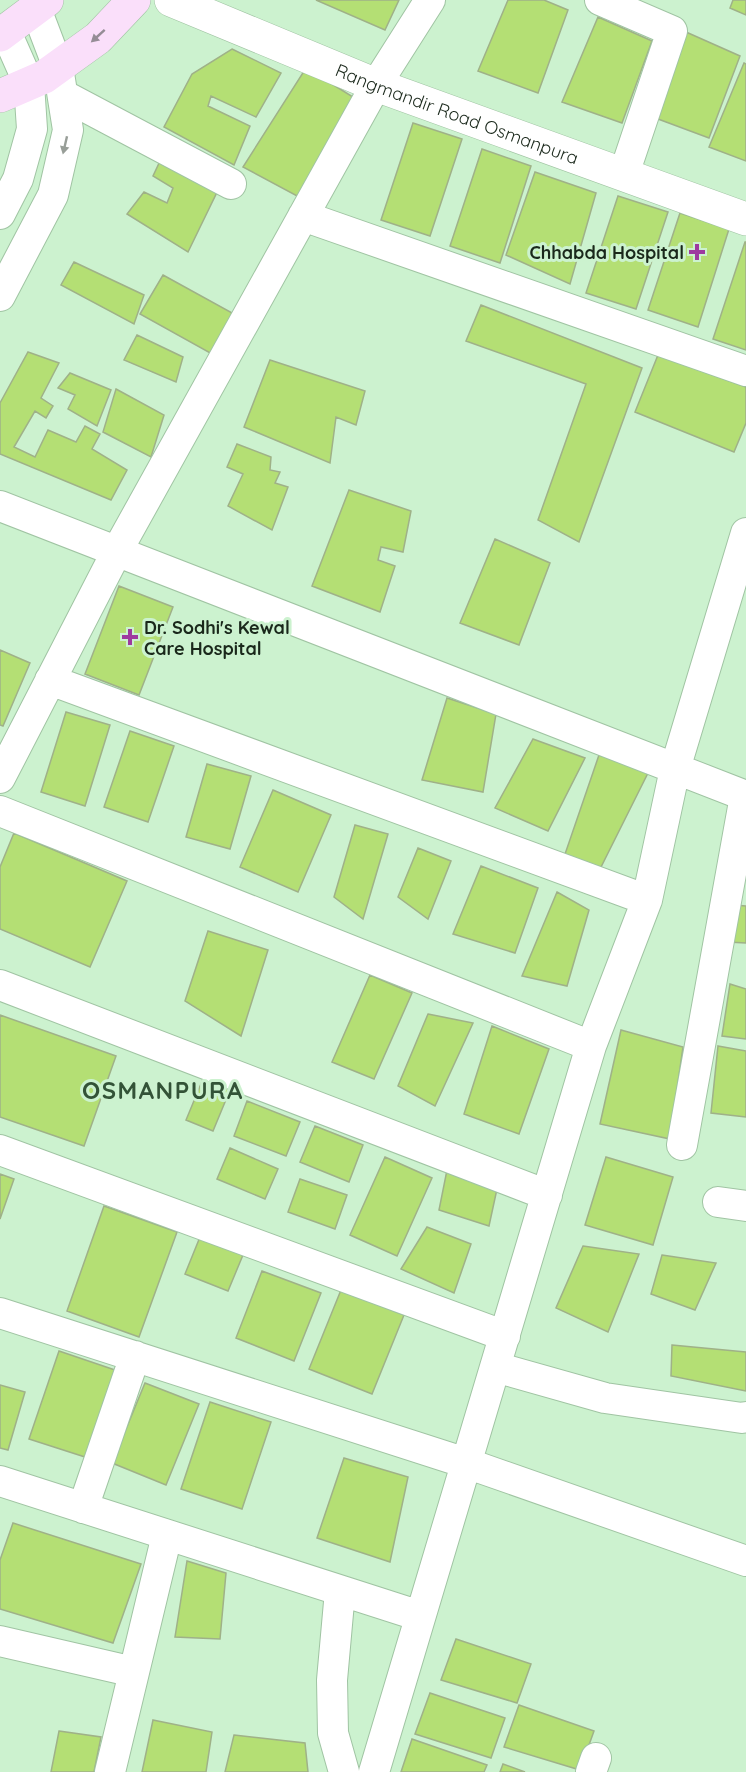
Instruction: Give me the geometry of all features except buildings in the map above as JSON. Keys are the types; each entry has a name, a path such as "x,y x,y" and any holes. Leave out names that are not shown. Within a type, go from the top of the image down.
{"main road":[{"path":"14,90 44,77 60,81 134,0"},
{"path":"3,34 42,4"}],"street":[{"name":"Rangmandir Road Osmanpura","path":"171,0 376,85 746,219"},
{"path":"0,778 117,551 376,85 430,0"},
{"path":"600,0 672,31 624,174"},
{"path":"0,296 54,195 68,130 60,81 42,4"},
{"path":"0,214 18,179 32,129 14,90 3,34"},
{"path":"60,81 231,184"},
{"path":"303,216 746,371"},
{"path":"0,506 745,796 682,1146"},
{"path":"374,1772 591,1046 647,900 675,769 740,575 746,533"},
{"path":"50,680 647,900"},
{"path":"0,811 591,1046"},
{"path":"0,985 547,1196"},
{"path":"0,1150 505,1336"},
{"path":"0,1312 466,1463 746,1561"},
{"path":"83,1508 135,1356"},
{"path":"495,1367 605,1398 746,1417"},
{"path":"0,1481 420,1616"},
{"path":"110,1772 167,1535"},
{"path":"340,1591 332,1680 332,1712 333,1733 344,1772"},
{"path":"0,1641 134,1671"}],"place":[{"name":"Chhabda Hospital","path":"697,252"},
{"name":"Dr. Sodhi's Kewal Care Hospital","path":"130,637"}],"district":[{"name":"OSMANPURA","path":"163,1090"}]}
